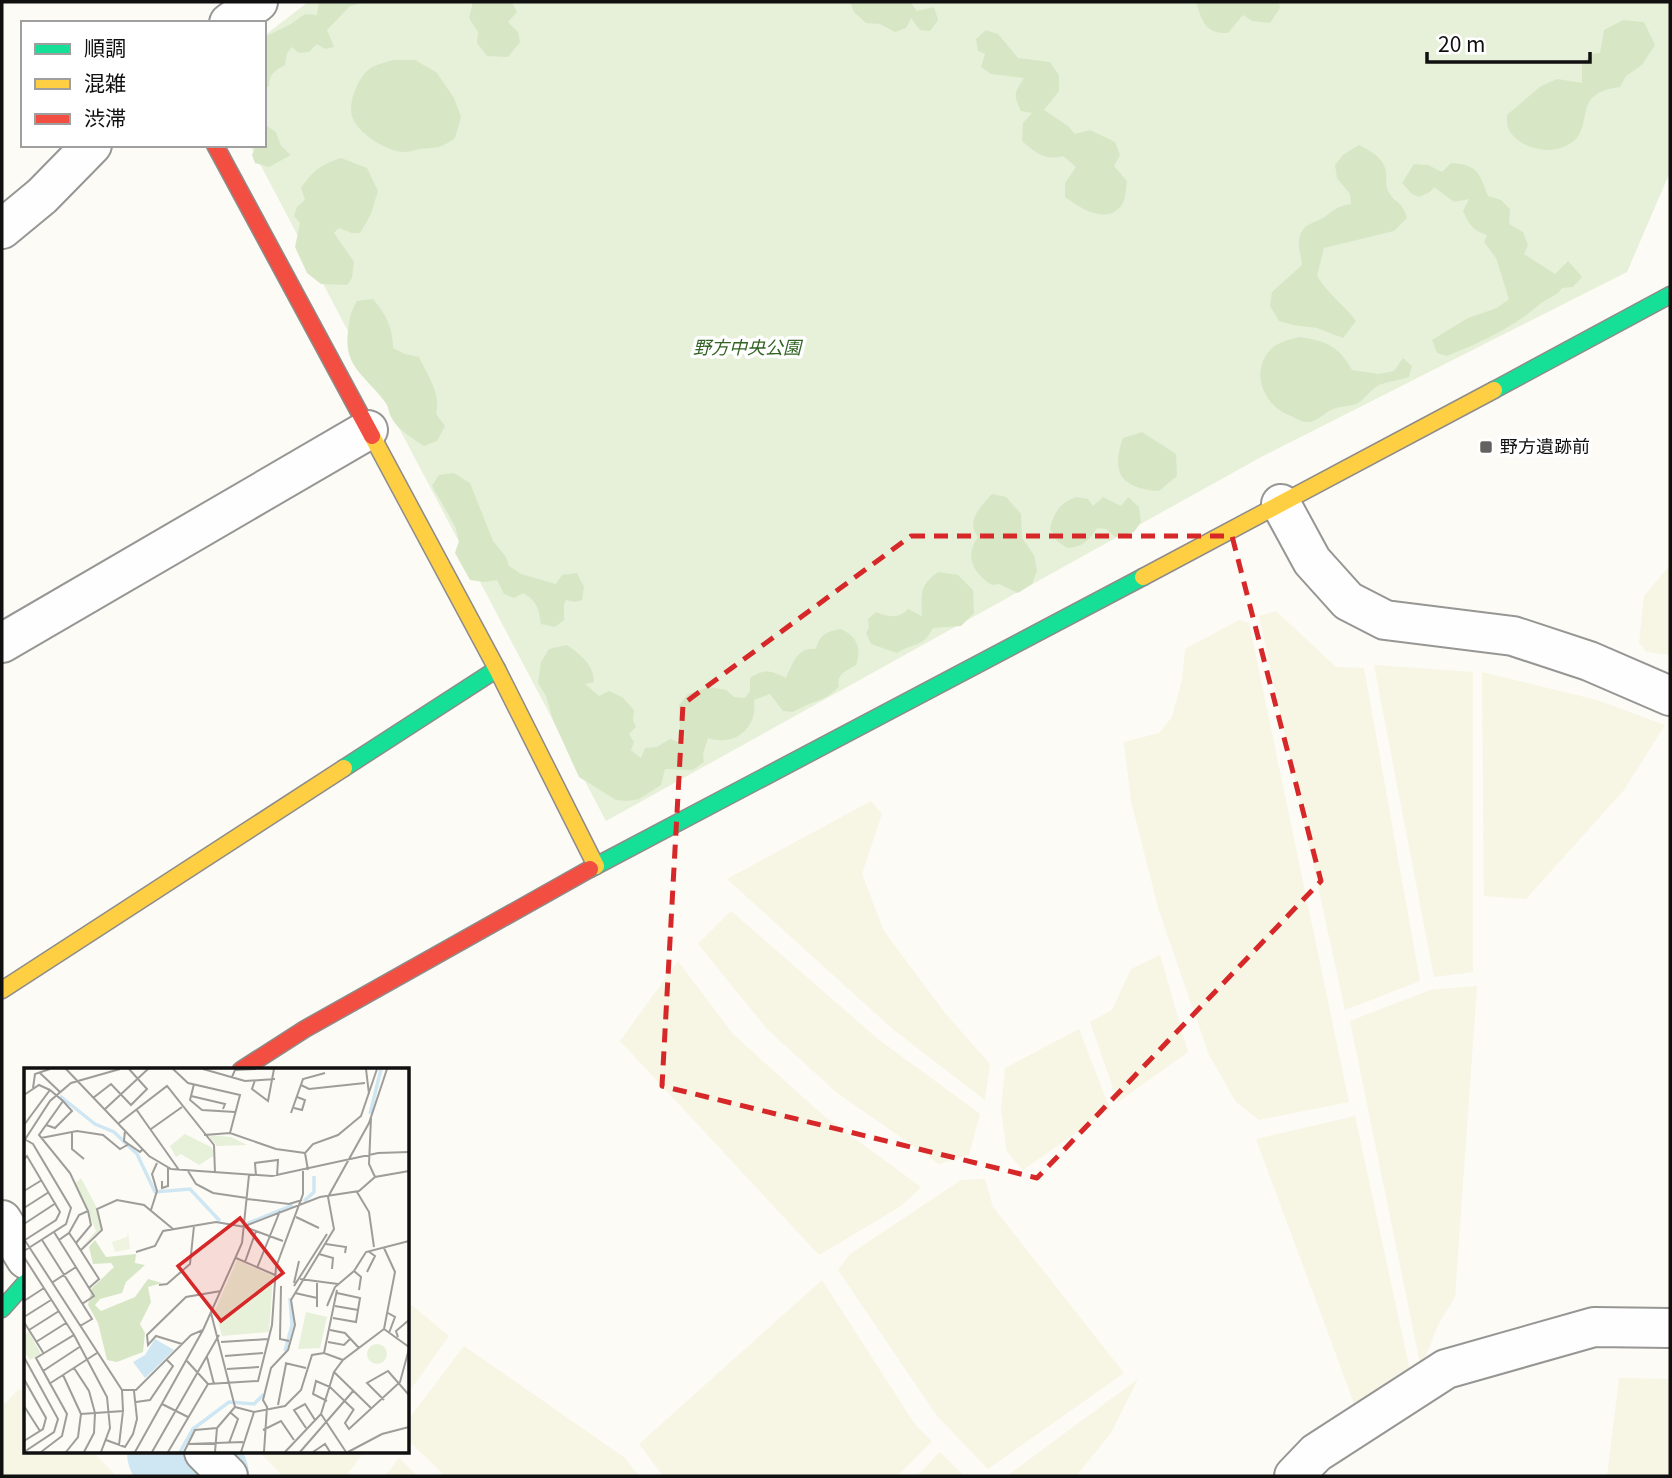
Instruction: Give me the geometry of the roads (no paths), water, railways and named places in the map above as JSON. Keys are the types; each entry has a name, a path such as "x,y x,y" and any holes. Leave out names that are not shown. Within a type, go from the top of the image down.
{"street":[{"path":"232,21 258,2"},
{"path":"2,229 42,196 90,147"},
{"path":"216,147 497,669 596,866"},
{"path":"244,1068 305,1029 596,866 1282,504 1670,295"},
{"path":"2,643 368,430"},
{"path":"1282,504 1312,561 1348,601 1385,620 1513,636 1589,661 1670,696"},
{"path":"2,990 497,669"},
{"path":"2,1220 24,1256"},
{"path":"2,1269 24,1272"},
{"path":"2,1309 24,1284"},
{"path":"1294,1476 1316,1453 1446,1369 1594,1327 1670,1328"},
{"path":"206,1454 228,1476"}],"waterway":[{"path":"178,1454 200,1476"}],"place":[{"name":"野方遺跡前","path":"1486,447"}],"park label":[{"name":"野方中央公園","path":"747,348"}]}
